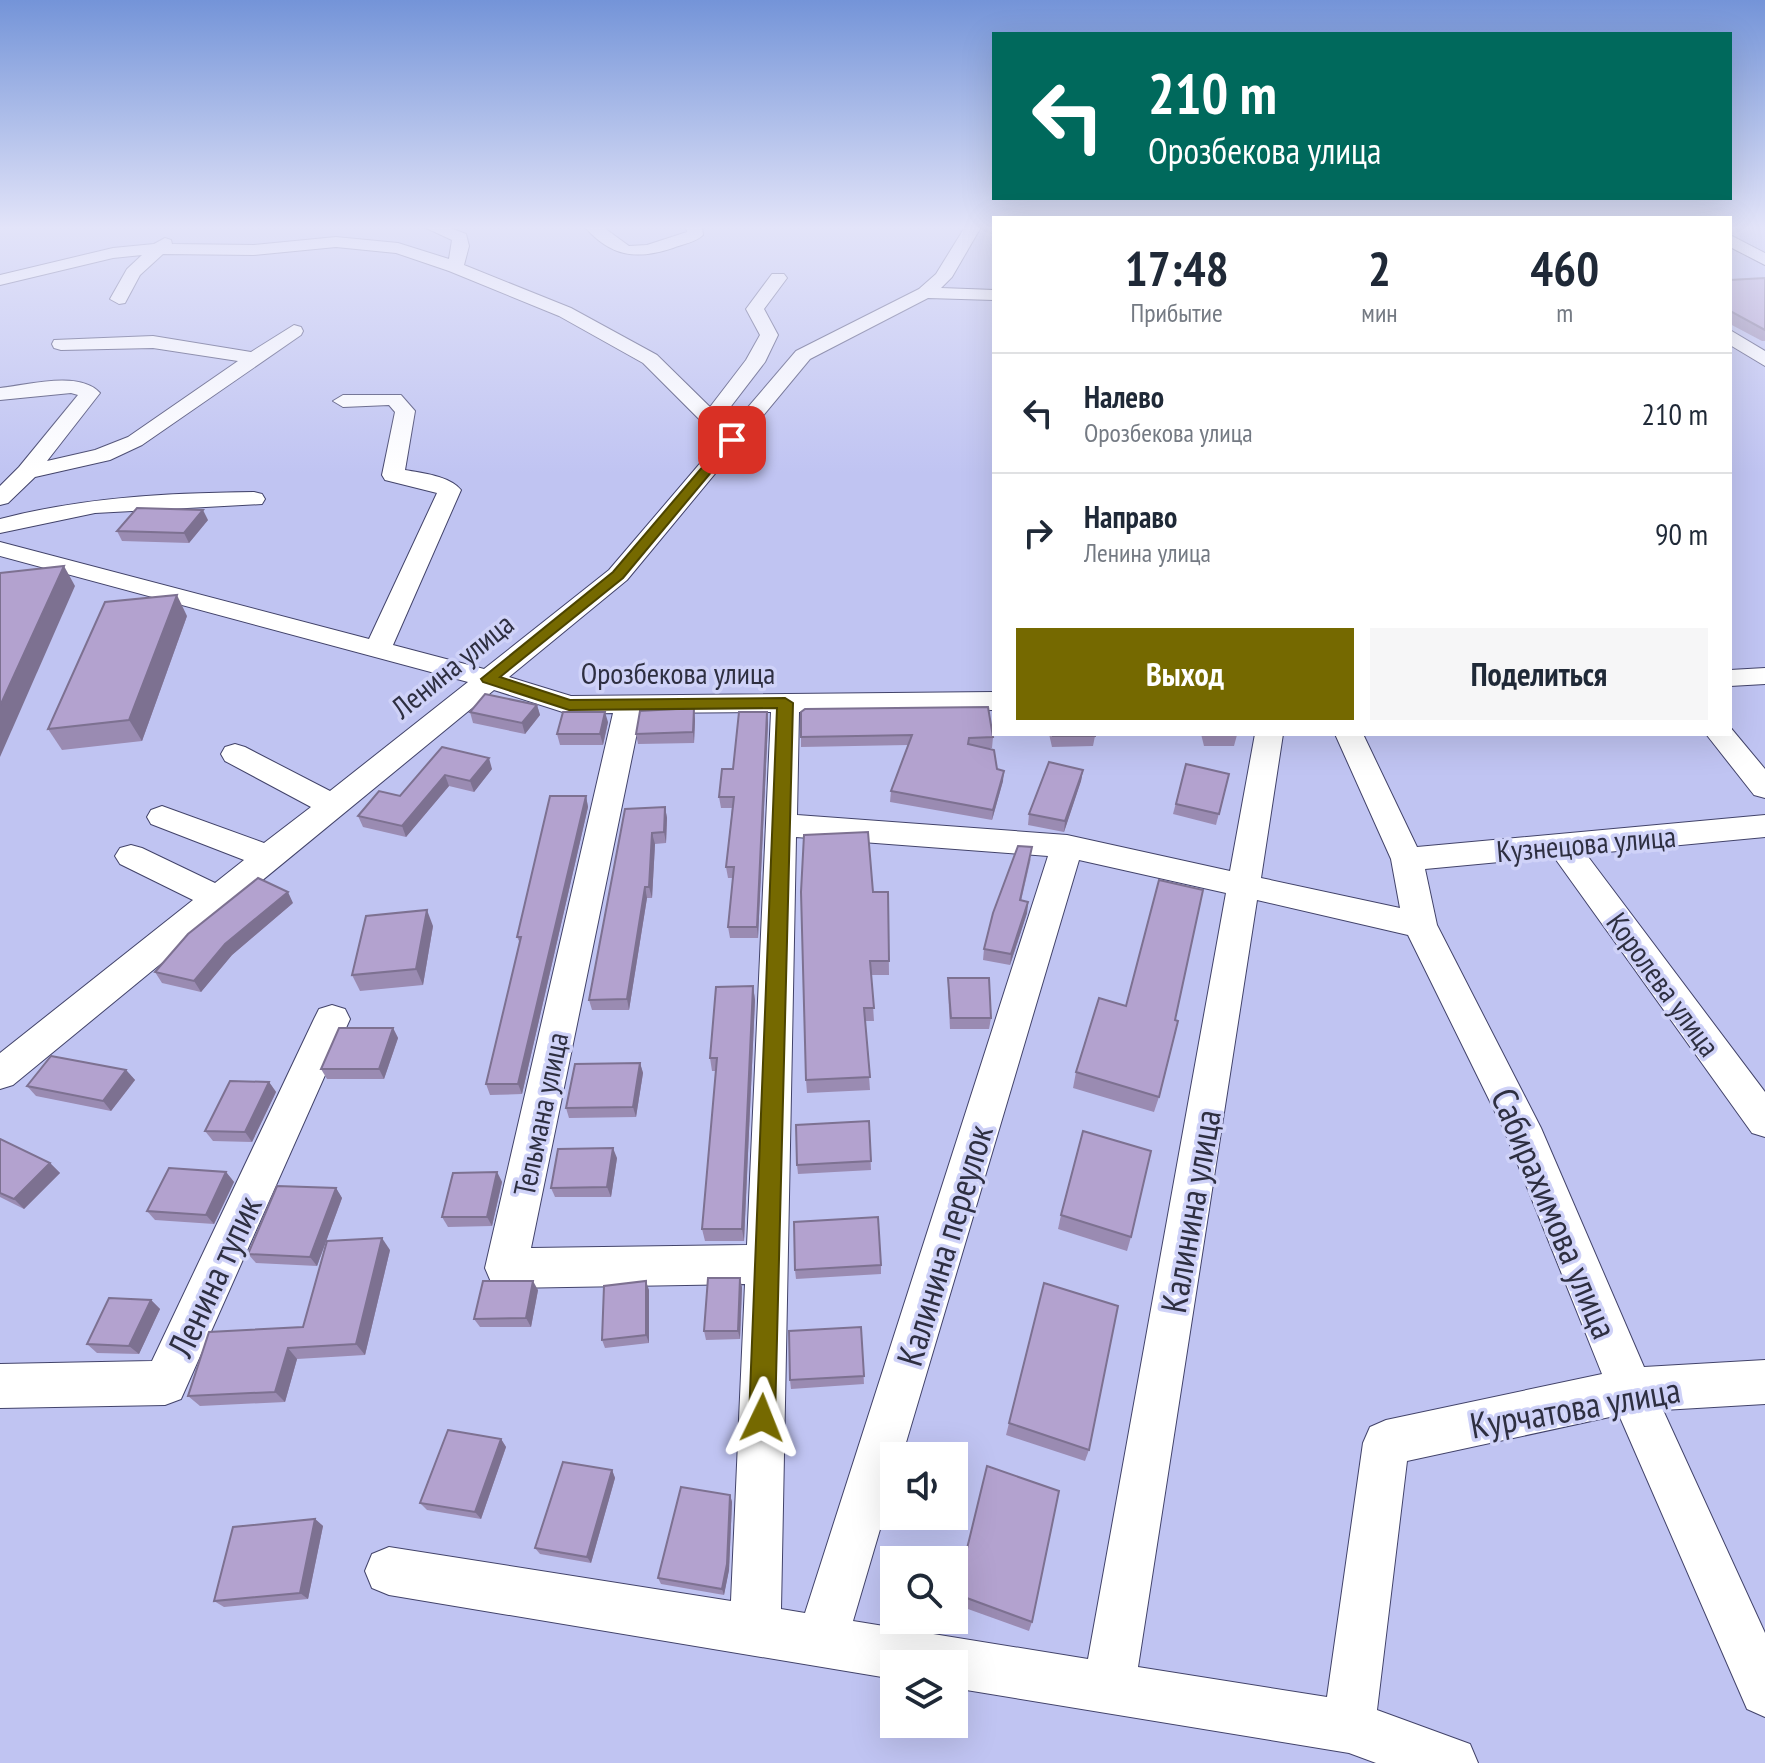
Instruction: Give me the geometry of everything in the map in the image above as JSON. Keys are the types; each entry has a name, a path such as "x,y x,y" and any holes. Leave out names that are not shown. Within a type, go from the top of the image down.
{"street":[{"path":"558,309 650,359 732,440"},
{"path":"711,419 755,362 769,335 755,309"},
{"name":"Ленина улица","path":"0,1074 618,575 803,355 893,309"},
{"path":"27,472 102,455 135,441 294,331"},
{"path":"1732,337 1765,359"},
{"path":"61,344 153,342 254,358"},
{"path":"1732,356 1765,359"},
{"path":"0,394 73,387 90,393 27,472 0,498"},
{"path":"343,401 394,399 405,411 393,475 423,480 450,490 378,649"},
{"path":"0,526 46,512 125,501 254,499"},
{"name":"Орозбекова улица","path":"0,549 489,679 569,705 992,701"},
{"path":"1732,678 1765,676"},
{"path":"755,1632 785,703"},
{"name":"Тельмана улица","path":"629,705 506,1268 767,1264"},
{"name":"Калинина улица","path":"1109,1688 1269,736"},
{"name":"Сабирахимова улица","path":"1350,736 1407,859 1420,925 1522,1128 1631,1390 1765,1691"},
{"path":"1722,736 1765,788"},
{"path":"235,754 332,805"},
{"path":"162,817 269,857"},
{"path":"781,825 1067,846 1420,925"},
{"name":"Кузнецова улица","path":"1407,859 1765,826"},
{"name":"Калинина переулок","path":"821,1643 1067,846"},
{"name":"Королева улица","path":"1563,846 1765,1121"},
{"path":"131,856 218,898"},
{"name":"Ленина тупик","path":"0,1386 165,1383 332,1019"},
{"name":"Курчатова улица","path":"1349,1727 1386,1443 1631,1390 1765,1382"},
{"path":"389,1571 1349,1727 1451,1763"}],"building":[{"path":"1732,309 1765,309 1765,330 1732,312"},
{"path":"137,508 203,510 184,533 117,531"},
{"path":"64,566 0,706 0,573"},
{"path":"177,595 129,720 48,729 105,602"},
{"path":"485,694 537,705 522,723 470,712"},
{"path":"988,707 993,737 969,738 968,744 994,750 997,769 1004,771 993,810 891,791 912,735 801,737 801,712 805,709"},
{"path":"694,708 693,732 636,734 640,711"},
{"path":"563,712 605,712 600,734 557,734"},
{"path":"739,712 767,712 757,927 728,927 734,867 726,867 734,797 719,797 722,769 733,769"},
{"path":"442,747 489,758 470,781 445,775 402,826 358,816 379,791 400,796"},
{"path":"1049,762 1083,770 1065,821 1029,814"},
{"path":"1186,764 1229,774 1219,814 1176,804"},
{"path":"550,796 586,796 518,1084 486,1084 521,937 517,937"},
{"path":"665,807 664,832 652,833 649,887 645,887 627,999 589,1000 625,809"},
{"path":"868,832 873,892 888,892 889,961 870,961 874,1008 864,1008 870,1077 806,1080 801,892 804,835"},
{"path":"1018,846 1032,847 1020,900 1028,902 1011,954 984,949 993,913"},
{"path":"258,878 288,892 225,944 194,981 155,972 188,934"},
{"path":"1159,880 1203,890 1175,1020 1178,1021 1159,1097 1076,1072 1099,998 1126,1006"},
{"path":"427,910 416,969 352,975 366,916"},
{"path":"948,978 989,978 991,1018 951,1018"},
{"path":"753,986 742,1229 702,1229 717,1058 710,1058 716,987"},
{"path":"339,1028 393,1028 379,1069 321,1069"},
{"path":"51,1056 126,1070 103,1101 27,1086"},
{"path":"640,1063 633,1107 566,1108 575,1064"},
{"path":"230,1081 269,1082 245,1132 205,1131"},
{"path":"869,1121 871,1161 797,1165 796,1125"},
{"path":"1083,1131 1151,1151 1131,1237 1061,1215"},
{"path":"0,1139 50,1163 14,1199 0,1193"},
{"path":"613,1148 607,1187 551,1188 558,1149"},
{"path":"169,1168 226,1172 206,1215 147,1211"},
{"path":"497,1172 487,1217 442,1217 453,1173"},
{"path":"277,1186 336,1188 310,1257 248,1254"},
{"path":"878,1217 881,1265 795,1270 794,1222"},
{"path":"382,1238 356,1344 288,1348 275,1392 188,1396 209,1332 303,1327 327,1241"},
{"path":"708,1278 740,1278 738,1331 704,1331"},
{"path":"483,1281 533,1281 526,1318 474,1319"},
{"path":"646,1281 646,1335 602,1340 604,1286"},
{"path":"1044,1283 1118,1306 1089,1450 1009,1423"},
{"path":"109,1298 151,1300 129,1346 87,1344"},
{"path":"861,1327 864,1376 790,1380 789,1331"},
{"path":"448,1430 501,1439 475,1512 420,1503"},
{"path":"563,1462 612,1470 587,1557 535,1548"},
{"path":"987,1466 1059,1491 1032,1622 968,1598 968,1546"},
{"path":"681,1487 730,1495 727,1564 722,1589 658,1578"},
{"path":"315,1519 300,1593 214,1601 233,1527"}],"route":[{"path":"732,440 618,575 489,679 569,705 785,703 762,1418"}]}
